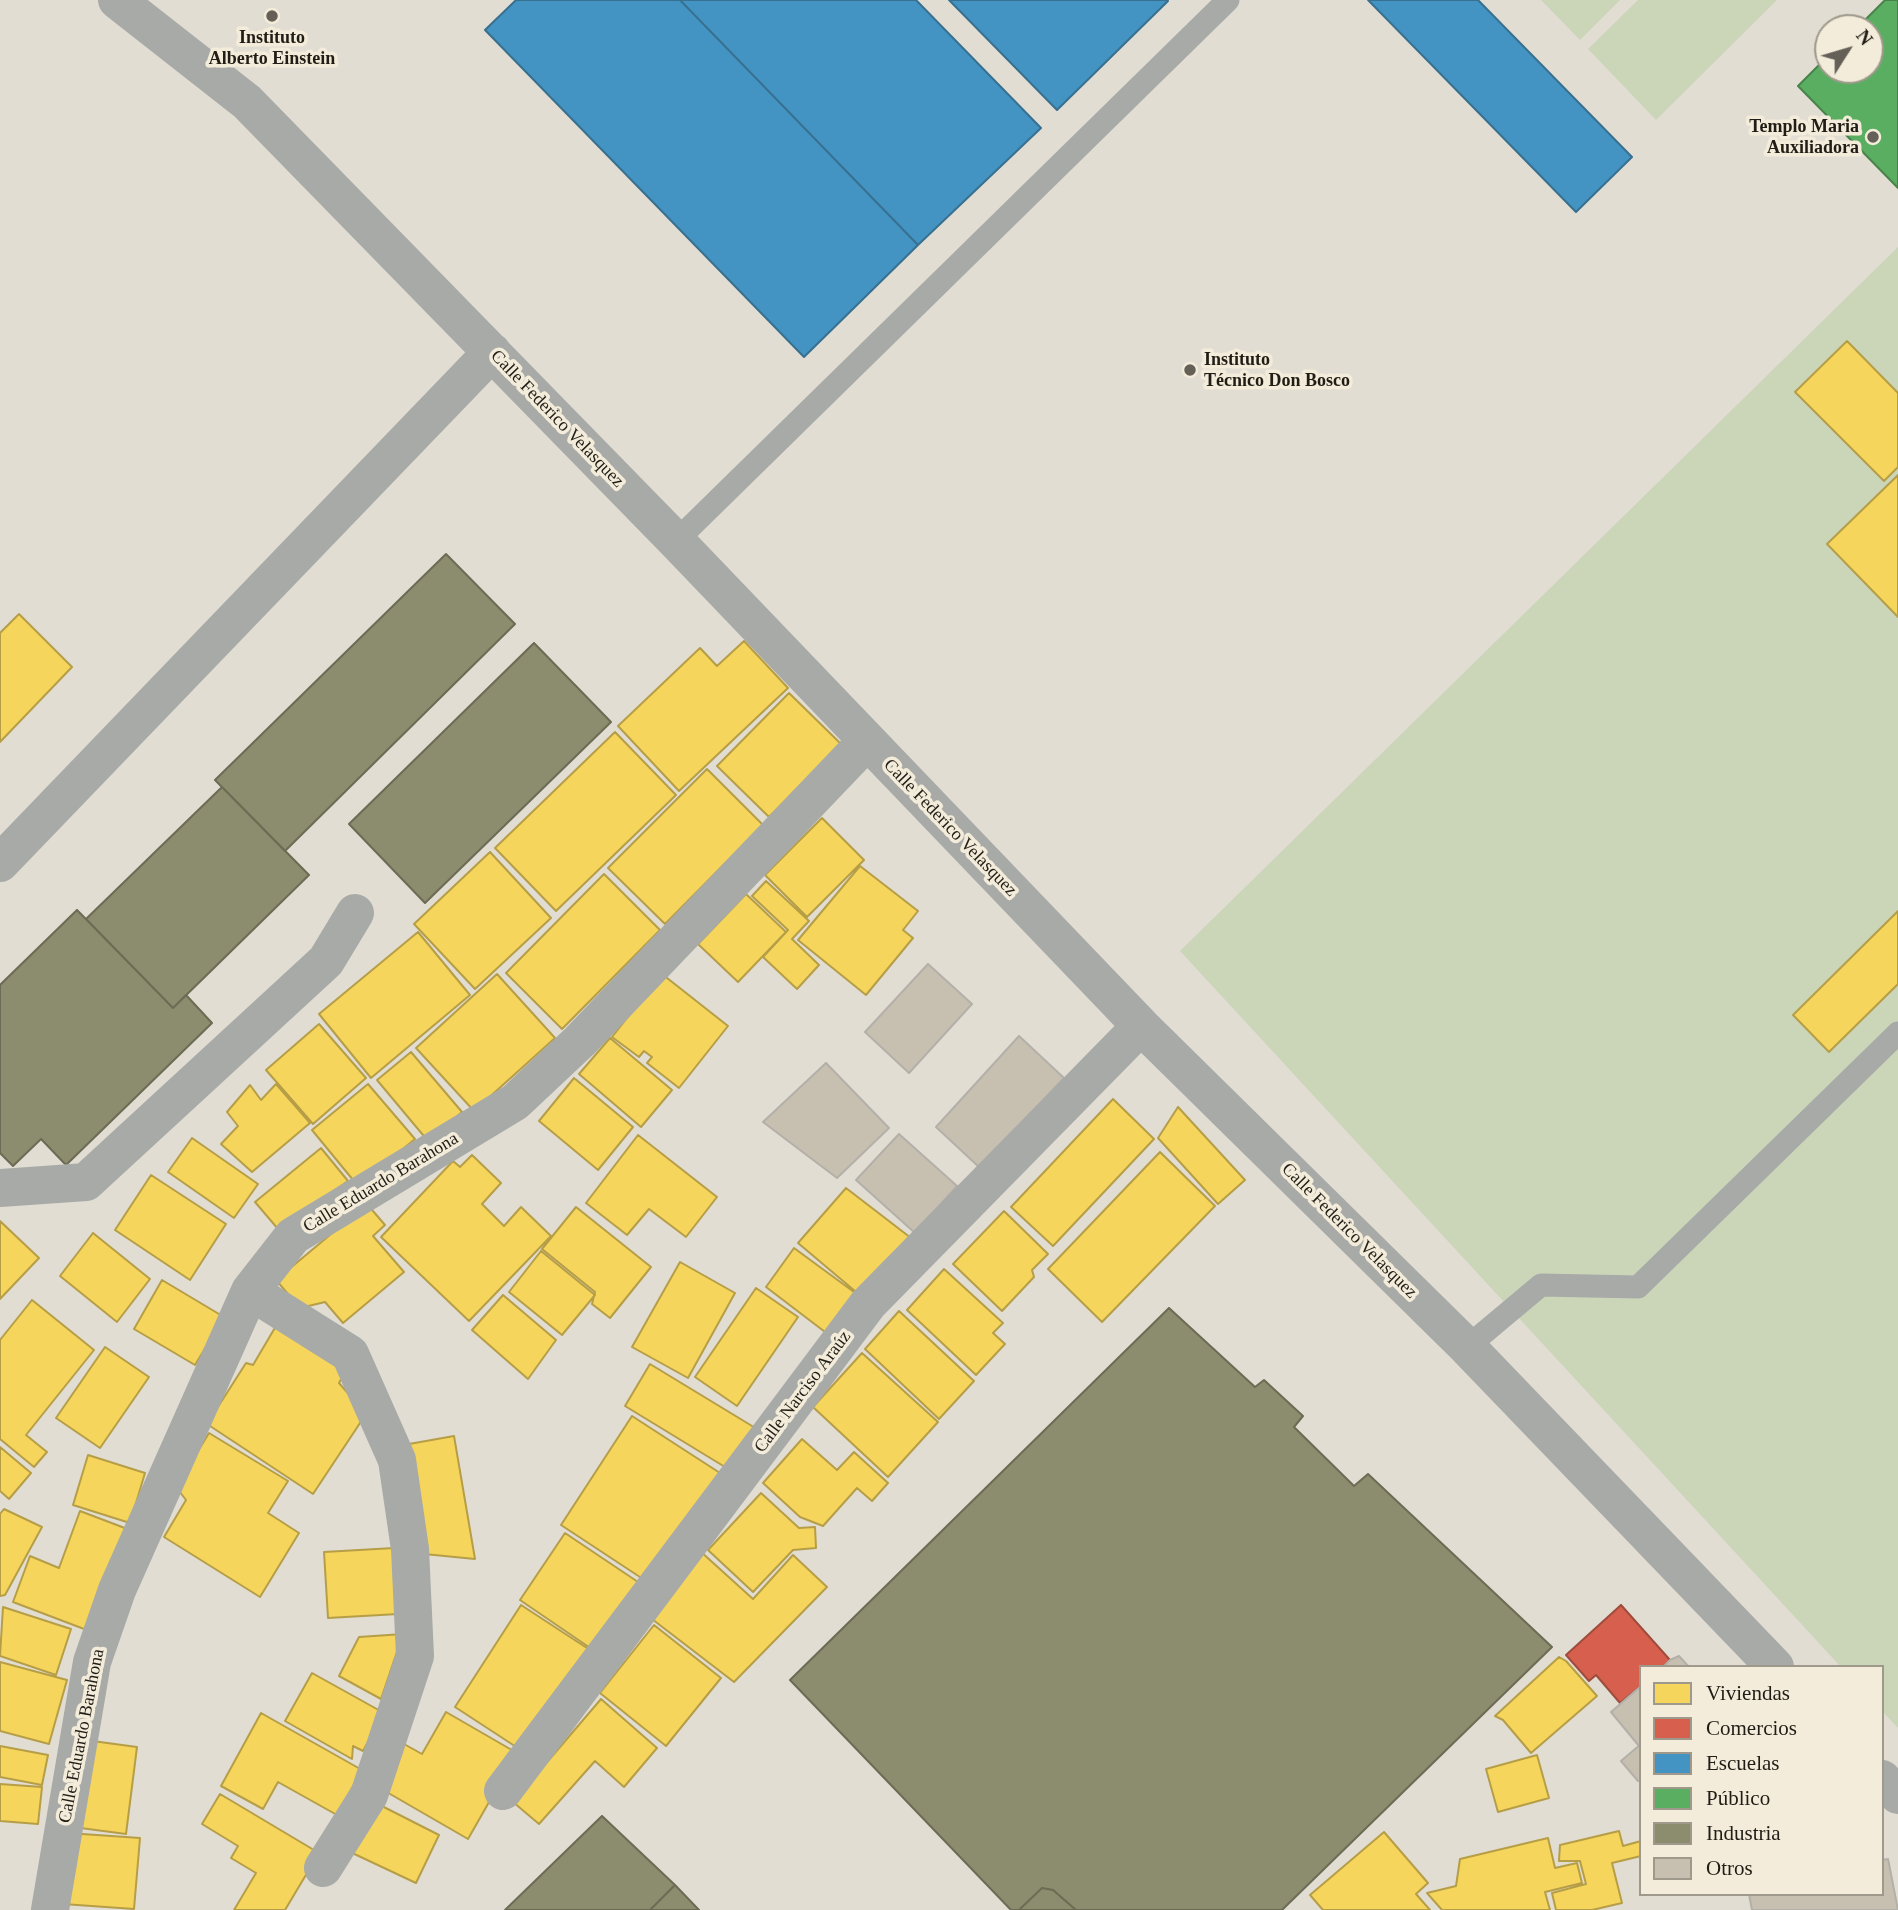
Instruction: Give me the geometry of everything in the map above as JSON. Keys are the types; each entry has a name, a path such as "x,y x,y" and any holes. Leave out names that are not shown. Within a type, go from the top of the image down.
{"street":[{"name":"Calle Federico Velasquez","path":"117,0 247,102 676,541 1141,1026 1467,1347 1773,1665"},
{"path":"0,863 492,352"},
{"name":"Calle Eduardo Barahona","path":"50,1910 92,1662 117,1590 250,1291 293,1236 515,1102 580,1041 866,741"},
{"path":"0,1188 86,1182 326,961 355,913"},
{"name":"Calle Narciso Araúz","path":"503,1791 869,1304 1141,1026"},
{"path":"250,1291 350,1354 397,1460 410,1549 415,1656 369,1795 323,1868"},
{"path":"1884,1781 1898,1795"}],"lane":[{"path":"676,541 1228,0"},
{"path":"1467,1347 1541,1285 1638,1287 1898,1033"}],"green space":[{"path":"1541,0 1620,0 1580,40"},
{"path":"1638,0 1777,0 1656,120 1588,49"},
{"path":"1898,247 1898,1728 1884,1713 1884,1665 1839,1665 1180,951"}],"building: Viviendas":[{"path":"1847,341 1898,393 1898,467 1884,481 1795,392"},
{"path":"1898,475 1898,617 1827,544"},
{"path":"19,614 72,667 0,742 0,633"},
{"path":"744,641 788,688 679,791 618,726 700,648 717,666"},
{"path":"789,693 841,744 769,817 717,766"},
{"path":"615,732 676,795 556,911 495,848"},
{"path":"707,769 763,825 665,924 608,868"},
{"path":"822,818 864,860 807,917 765,875"},
{"path":"490,852 551,918 475,989 414,924"},
{"path":"860,866 918,911 903,930 913,938 866,995 798,940"},
{"path":"604,874 660,930 562,1029 506,973"},
{"path":"766,881 809,921 792,939 819,965 797,989 763,957 788,930 752,896"},
{"path":"746,894 786,932 738,982 698,944"},
{"path":"1898,911 1898,984 1829,1052 1793,1015"},
{"path":"418,932 470,995 371,1078 319,1014"},
{"path":"497,974 555,1038 474,1111 416,1048"},
{"path":"662,974 728,1026 679,1088 647,1063 652,1057 644,1051 639,1057 612,1037"},
{"path":"319,1024 366,1078 313,1124 266,1070"},
{"path":"610,1038 672,1090 641,1127 579,1074"},
{"path":"411,1052 462,1112 428,1141 377,1080"},
{"path":"574,1078 633,1127 598,1170 539,1121"},
{"path":"276,1084 310,1123 252,1172 221,1144 238,1126 227,1112 250,1085 261,1100"},
{"path":"368,1084 415,1139 358,1186 312,1130"},
{"path":"1113,1099 1154,1139 1053,1246 1011,1207"},
{"path":"1178,1107 1245,1180 1218,1204 1158,1138"},
{"path":"638,1135 717,1197 686,1237 649,1209 627,1235 586,1203"},
{"path":"192,1138 258,1184 234,1218 168,1172"},
{"path":"321,1148 348,1181 278,1229 255,1202"},
{"path":"1160,1152 1215,1206 1102,1322 1048,1269"},
{"path":"472,1155 501,1183 482,1204 504,1226 521,1207 551,1236 469,1321 381,1237 453,1161 460,1167"},
{"path":"151,1175 226,1224 190,1280 115,1230"},
{"path":"846,1188 911,1238 862,1297 798,1243"},
{"path":"367,1204 385,1225 373,1236 404,1272 343,1323 325,1302 300,1308 276,1280"},
{"path":"576,1207 651,1267 610,1318 592,1304 595,1292 542,1249"},
{"path":"1004,1211 1048,1254 1032,1270 1034,1277 1002,1311 953,1264"},
{"path":"0,1221 39,1258 0,1299"},
{"path":"93,1233 150,1279 117,1322 60,1276"},
{"path":"794,1248 858,1295 829,1335 766,1287"},
{"path":"541,1251 595,1295 562,1335 509,1292"},
{"path":"680,1262 735,1293 688,1378 632,1347"},
{"path":"944,1269 1003,1323 993,1333 1005,1344 976,1375 907,1310"},
{"path":"162,1280 224,1317 195,1365 134,1329"},
{"path":"756,1288 798,1317 737,1406 695,1377"},
{"path":"503,1295 556,1340 528,1379 472,1330"},
{"path":"32,1300 94,1350 26,1435 47,1452 34,1467 0,1439 0,1340"},
{"path":"899,1311 974,1381 939,1419 865,1349"},
{"path":"276,1326 347,1369 339,1383 366,1414 313,1494 207,1424 246,1363 253,1365"},
{"path":"105,1347 149,1377 100,1448 56,1418"},
{"path":"862,1353 938,1422 888,1477 813,1407"},
{"path":"650,1364 757,1429 725,1467 625,1406"},
{"path":"632,1416 720,1473 649,1583 561,1525"},
{"path":"209,1433 288,1481 268,1513 299,1533 260,1597 164,1537 186,1500 176,1487"},
{"path":"454,1436 475,1559 424,1554 409,1444"},
{"path":"802,1439 837,1470 854,1452 888,1483 872,1501 857,1488 823,1526 800,1517 763,1483"},
{"path":"0,1447 31,1473 9,1499 0,1491"},
{"path":"88,1455 145,1473 130,1523 73,1505"},
{"path":"761,1493 799,1528 815,1527 816,1548 793,1550 753,1592 708,1550"},
{"path":"4,1509 42,1527 5,1595 0,1596 0,1514"},
{"path":"80,1511 130,1530 92,1632 13,1602 30,1556 59,1568"},
{"path":"565,1533 644,1586 599,1654 520,1600"},
{"path":"394,1548 398,1614 328,1618 324,1552"},
{"path":"700,1551 753,1599 793,1555 827,1587 734,1682 652,1619"},
{"path":"521,1605 593,1652 527,1754 455,1707"},
{"path":"3,1607 71,1629 56,1675 0,1656"},
{"path":"654,1625 721,1678 666,1746 600,1693"},
{"path":"403,1634 381,1699 339,1676 359,1637"},
{"path":"1559,1657 1566,1661 1597,1696 1531,1753 1503,1720 1495,1716"},
{"path":"0,1662 67,1680 49,1744 0,1731"},
{"path":"312,1673 384,1713 363,1751 353,1746 352,1759 285,1721"},
{"path":"601,1699 657,1748 624,1787 595,1761 539,1824 513,1802"},
{"path":"446,1712 517,1753 468,1839 378,1787 404,1744 422,1754"},
{"path":"261,1713 362,1770 337,1815 278,1782 263,1809 221,1786"},
{"path":"85,1740 137,1747 126,1834 73,1827"},
{"path":"0,1746 48,1755 42,1785 0,1777"},
{"path":"1537,1755 1549,1798 1498,1812 1486,1769"},
{"path":"0,1784 42,1787 38,1824 0,1821"},
{"path":"220,1794 319,1853 285,1910 234,1910 256,1873 231,1858 238,1846 202,1824"},
{"path":"372,1801 439,1835 416,1883 348,1851"},
{"path":"1619,1831 1623,1846 1639,1842 1639,1856 1612,1863 1622,1903 1592,1910 1556,1910 1552,1893 1586,1884 1580,1861 1559,1861 1560,1845"},
{"path":"1384,1832 1428,1883 1416,1894 1430,1910 1323,1910 1310,1895"},
{"path":"68,1833 140,1838 134,1909 63,1904"},
{"path":"1548,1838 1555,1868 1577,1863 1582,1883 1545,1892 1550,1910 1442,1910 1427,1893 1456,1886 1460,1859"}],"building: Comercios":[{"path":"1621,1605 1670,1660 1665,1665 1639,1665 1639,1688 1620,1703 1596,1675 1589,1681 1566,1655"}],"building: Escuelas":[{"path":"516,0 680,0 918,245 804,357 485,30"},
{"path":"680,0 916,0 1041,128 918,245"},
{"path":"949,0 1167,0 1168,1 1057,110"},
{"path":"1368,0 1478,0 1632,157 1576,212"}],"building: Público":[{"name":"Templo Maria Auxiliadora","path":"1885,0 1898,0 1898,188 1798,86 1814,70 1814,84 1884,84 1884,14 1871,14"}],"building: Industria":[{"path":"446,554 515,624 285,851 215,780"},
{"path":"534,643 611,722 425,903 349,824"},
{"path":"222,787 309,875 173,1008 86,919"},
{"path":"77,910 173,1008 186,995 212,1023 66,1165 41,1139 13,1166 0,1153 0,985"},
{"path":"1169,1308 1255,1387 1264,1380 1303,1416 1294,1427 1354,1486 1368,1474 1552,1647 1282,1910 1076,1910 1053,1890 1042,1888 1019,1910 1011,1910 790,1680"},
{"path":"602,1816 675,1885 650,1910 505,1910"},
{"path":"675,1885 699,1910 650,1910"},
{"path":"1042,1888 1053,1890 1076,1910 1019,1910"}],"building: Otros":[{"path":"928,964 972,1004 909,1073 865,1032"},
{"path":"1019,1036 1064,1078 980,1168 936,1127"},
{"path":"826,1063 889,1128 837,1178 763,1122"},
{"path":"899,1134 957,1186 915,1233 856,1180"},
{"path":"1679,1656 1687,1665 1665,1665"},
{"path":"1639,1688 1639,1746 1611,1712"},
{"path":"1639,1746 1639,1780 1638,1781 1621,1761"},
{"path":"1888,1859 1898,1910 1752,1910 1749,1896 1884,1896 1884,1860"}],"place":[{"name":"Instituto Alberto Einstein","path":"272,16"},
{"name":"Templo Maria Auxiliadora","path":"1873,137"},
{"name":"Instituto Técnico Don Bosco","path":"1190,370"}]}
